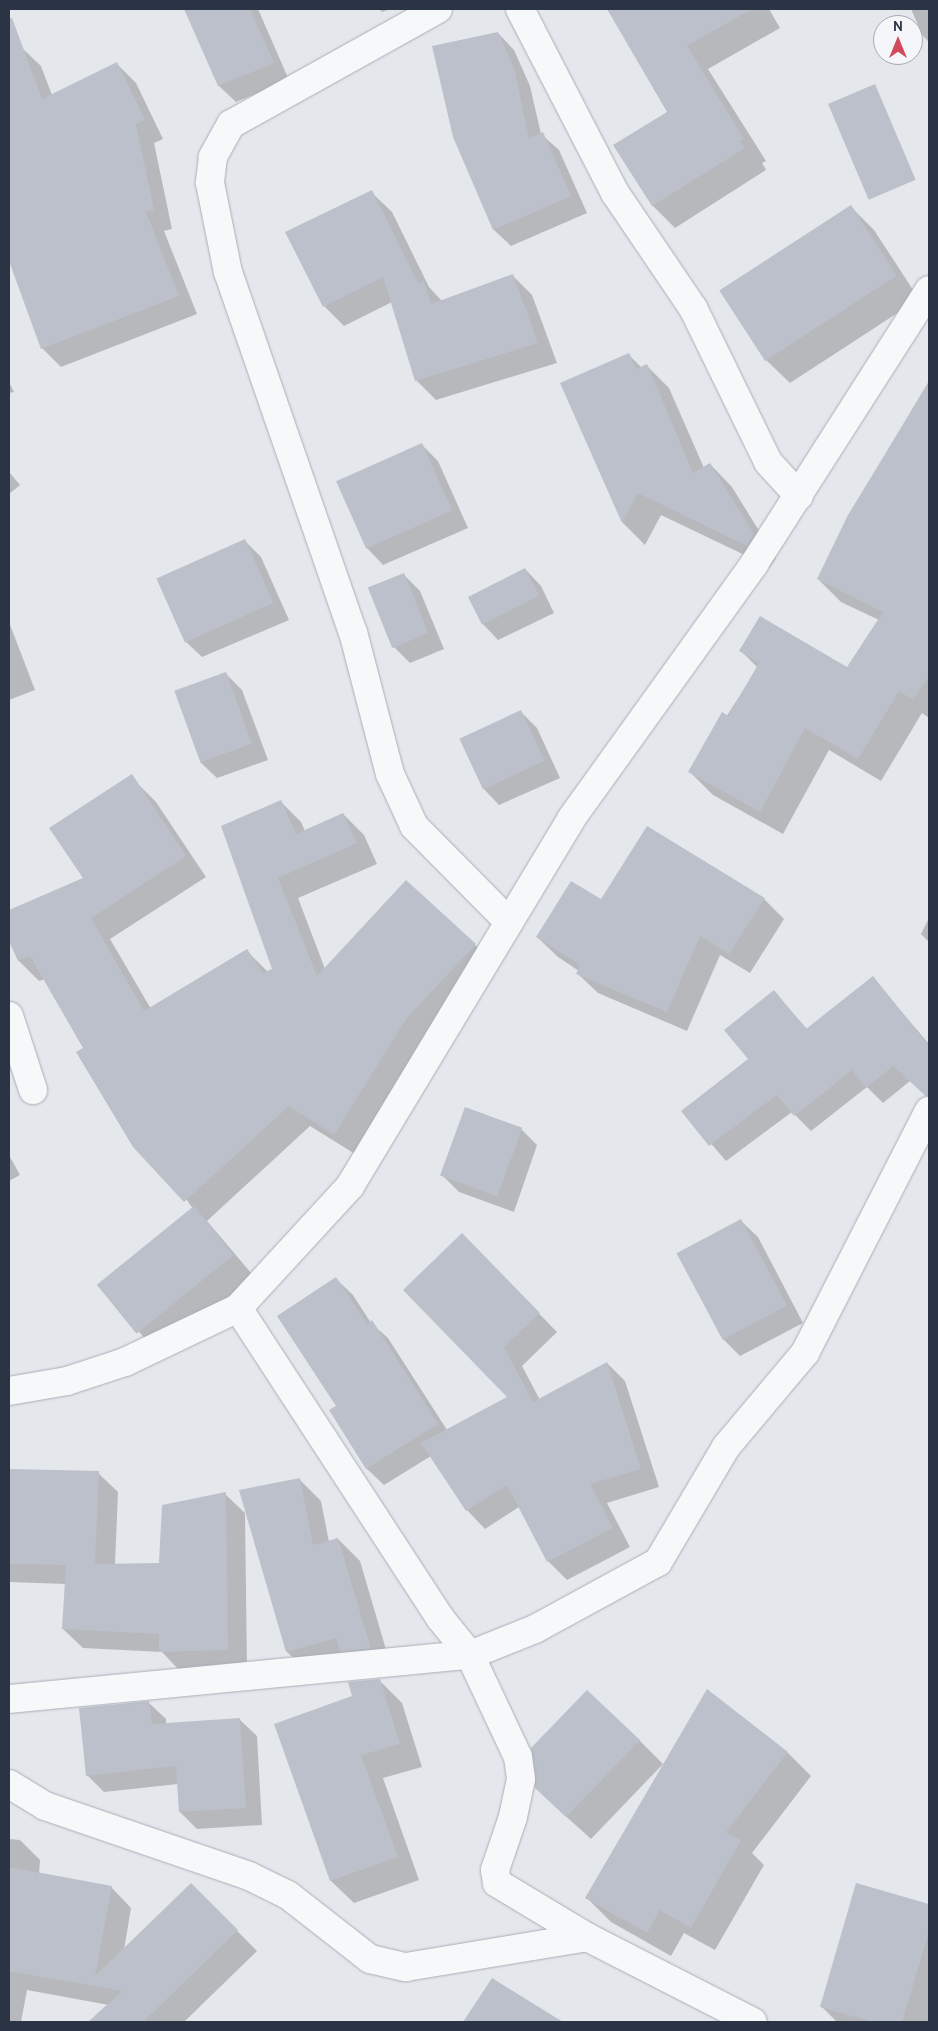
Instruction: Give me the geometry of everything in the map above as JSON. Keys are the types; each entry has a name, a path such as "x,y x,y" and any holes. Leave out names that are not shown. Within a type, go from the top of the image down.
{"street":[{"path":"438,9 231,124 213,157 210,183 228,272 353,632 390,774 414,826 509,922"},
{"path":"520,9 615,193 693,308 768,462 799,496"},
{"path":"9,1391 68,1382 125,1362 238,1308 350,1186 570,820 754,564 929,290"},
{"path":"9,1016 33,1090"},
{"path":"9,1699 470,1655 535,1629 658,1562 726,1447 805,1353 929,1111"},
{"path":"238,1308 440,1618 470,1655 518,1756 521,1779 513,1817 495,1870 497,1883 587,1937 753,2022"},
{"path":"9,1784 45,1806 248,1876 280,1891 370,1959 406,1967 587,1937"}],"building":[{"path":"184,9 250,9 274,63 218,86"},
{"path":"607,9 752,9 687,46 744,139 740,141 745,148 652,206 613,145 667,112"},
{"path":"9,18 12,18 42,99 117,62 145,120 136,124 154,210 146,212 179,296 41,349 9,261"},
{"path":"498,32 514,68 529,138 543,132 571,196 493,230 453,137 432,46"},
{"path":"875,84 916,180 869,200 828,104"},
{"path":"372,190 418,283 424,281 431,304 513,274 538,343 415,381 383,277 323,307 285,232"},
{"path":"851,205 897,275 765,361 719,291"},
{"path":"629,353 636,369 647,364 693,473 710,463 754,534 747,546 638,493 622,523 560,383"},
{"path":"929,382 929,676 913,700 899,691 858,759 805,728 760,812 688,772 722,712 728,716 759,663 739,651 760,616 847,667 883,612 817,579 848,515"},
{"path":"422,443 452,511 366,549 336,481"},
{"path":"245,539 273,603 185,642 156,578"},
{"path":"525,568 539,596 482,625 468,597"},
{"path":"404,573 428,633 392,648 368,588"},
{"path":"226,672 252,743 200,762 174,691"},
{"path":"521,710 545,761 483,789 459,739"},
{"path":"132,774 186,856 91,918 144,1011 247,949 263,973 272,969 221,826 281,800 296,834 343,813 357,843 278,878 317,976 406,880 476,944 406,1019 334,1135 289,1106 184,1202 133,1147 76,1052 83,1048 30,956 18,961 9,941 9,910 83,878 49,828"},
{"path":"647,826 765,898 729,954 700,936 667,1012 576,974 580,965 536,937 571,881 601,899"},
{"path":"873,976 929,1046 929,1096 926,1096 893,1066 866,1088 852,1070 794,1116 777,1095 709,1146 681,1111 748,1059 724,1030 774,990 806,1029"},
{"path":"465,1107 522,1128 497,1196 440,1176"},
{"path":"194,1206 234,1255 137,1334 97,1285"},
{"path":"741,1219 787,1306 723,1340 677,1253"},
{"path":"462,1233 540,1313 504,1347 533,1402 607,1362 641,1469 590,1484 613,1528 547,1562 507,1485 466,1511 421,1443 507,1397 403,1290"},
{"path":"336,1277 367,1324 372,1320 438,1424 366,1469 329,1410 336,1406 277,1316"},
{"path":"9,1469 99,1471 95,1564 159,1563 162,1505 226,1492 228,1650 159,1652 159,1634 62,1629 66,1565 9,1564"},
{"path":"300,1478 313,1545 338,1538 371,1649 340,1652 336,1638 286,1652 239,1490"},
{"path":"380,1679 400,1744 361,1755 398,1857 330,1881 274,1724 352,1696 348,1682"},
{"path":"707,1689 788,1752 726,1832 741,1840 691,1928 660,1910 647,1933 585,1898"},
{"path":"587,1690 640,1740 566,1817 535,1788 531,1748"},
{"path":"149,1701 152,1724 240,1718 246,1808 179,1812 176,1766 86,1776 79,1708"},
{"path":"9,1867 112,1886 95,1976 191,1883 238,1930 143,2022 88,2022 122,1991 9,1971"},
{"path":"856,1883 929,1904 929,1932 902,2022 873,2022 820,2007"},
{"path":"492,1978 563,2022 463,2022"}]}
